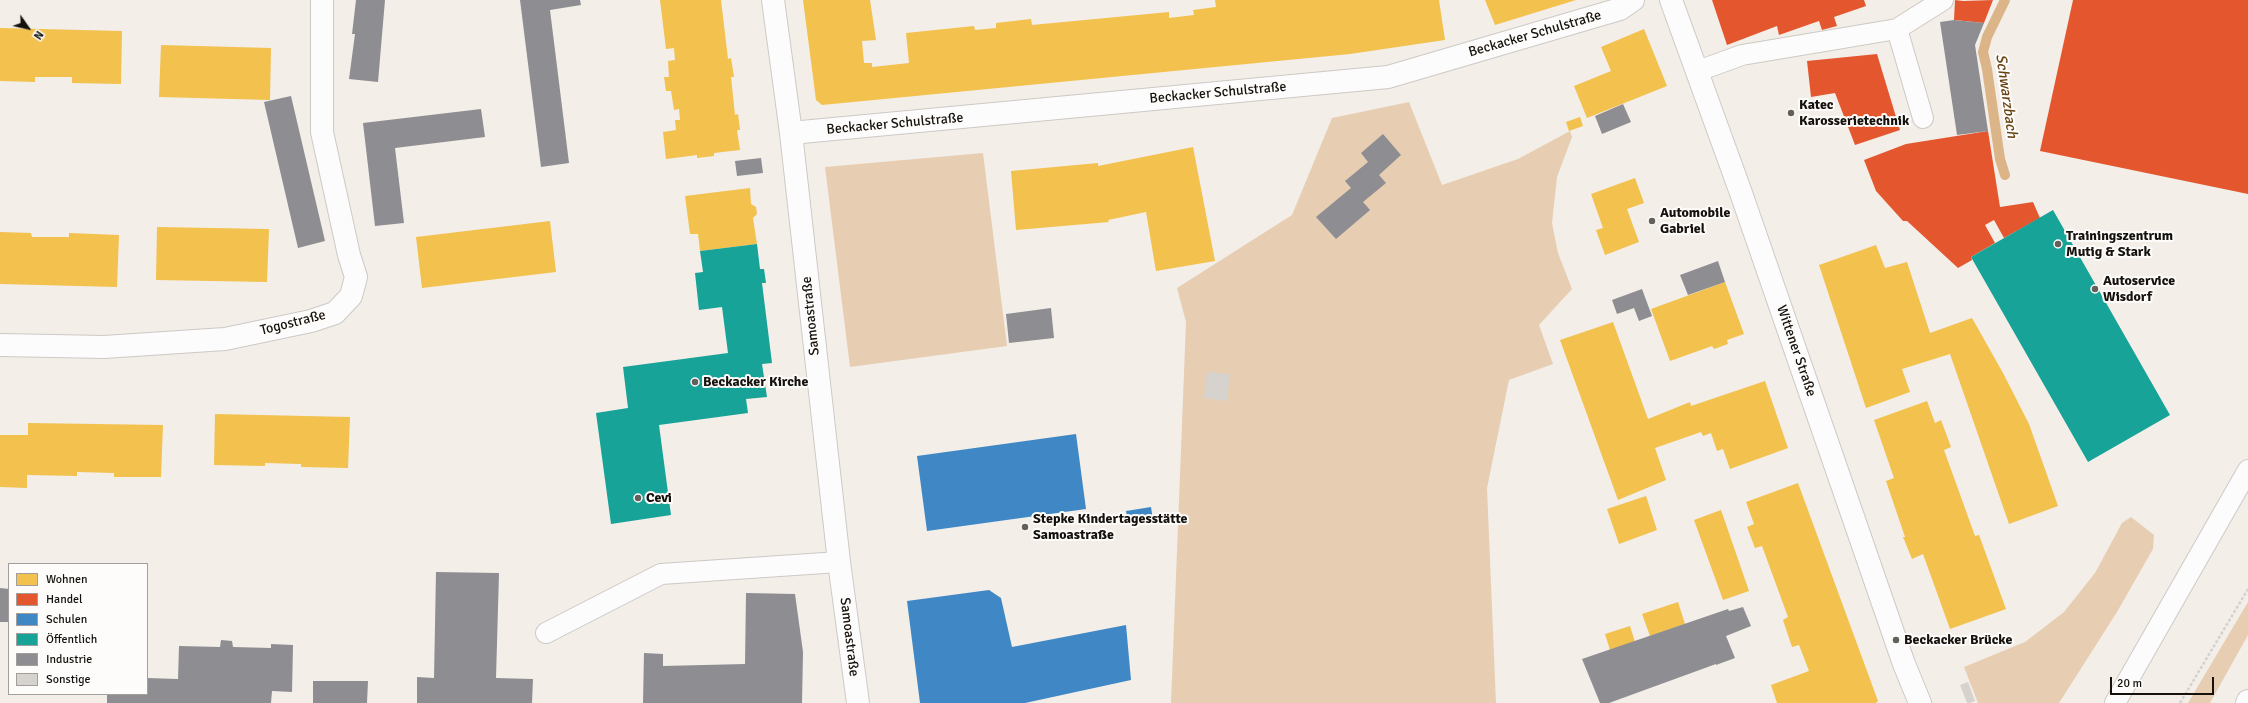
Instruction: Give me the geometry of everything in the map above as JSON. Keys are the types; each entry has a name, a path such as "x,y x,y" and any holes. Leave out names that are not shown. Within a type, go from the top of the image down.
{"street":[{"name":"Togostraße","path":"0,345 104,347 225,339 310,321 335,313 351,296 356,277 349,256 322,132 322,0"},
{"name":"Samoastraße","path":"773,0 790,133 839,562 858,703"},
{"name":"Beckacker Schulstraße","path":"790,133 1388,77 1620,9 1633,0"},
{"name":"Wittener Straße","path":"1671,0 1698,71 1904,664 1920,703"}],"lane":[{"path":"1698,71 1742,55 1897,29 1943,0"},
{"path":"1897,29 1923,118"},
{"path":"2115,703 2248,470"},
{"path":"546,633 661,574 839,562"}],"path":[{"path":"2180,703 2248,589"}],"shaded area":[{"path":"1409,102 1442,185 1518,159 1570,131 1572,137 1557,177 1552,223 1558,253 1572,289 1539,325 1553,364 1509,380 1487,488 1496,703 1171,703 1186,322 1177,288 1292,215 1332,118"},
{"path":"983,153 1007,346 850,367 825,167"},
{"path":"2131,517 2154,535 2153,549 2117,612 2059,703 1978,703 1964,667 2025,642 2064,612 2095,573 2122,523"},
{"path":"2248,602 2248,635 2210,703 2188,703"}],"building: Wohnen":[{"path":"660,0 721,0 728,59 731,58 734,77 731,77 735,115 738,114 740,130 737,130 740,150 714,153 714,156 697,158 697,155 666,159 663,132 676,130 675,120 680,120 679,109 674,110 671,91 666,91 664,77 669,77 668,61 675,60 674,48 666,49"},
{"path":"803,0 870,0 876,40 862,41 864,63 872,63 872,67 909,63 906,33 974,26 975,30 996,28 996,23 1031,19 1032,25 1169,12 1169,18 1194,15 1193,10 1216,7 1215,0 1439,0 1445,40 1350,54 822,105 816,100"},
{"path":"1485,0 1576,0 1495,25"},
{"path":"0,28 122,31 121,84 72,83 72,77 35,77 35,82 0,81"},
{"path":"1644,29 1667,86 1587,118 1574,86 1611,71 1601,47"},
{"path":"161,45 271,48 270,100 159,97"},
{"path":"1580,117 1583,126 1569,131 1566,122"},
{"path":"1193,147 1215,261 1156,271 1146,212 1108,220 1109,222 1016,230 1011,171 1098,163 1098,166"},
{"path":"1635,178 1644,203 1627,209 1639,242 1605,255 1596,230 1603,228 1591,194"},
{"path":"750,188 751,204 756,207 757,214 753,218 757,244 700,251 698,234 690,234 685,196"},
{"path":"550,221 556,272 422,288 416,237"},
{"path":"157,227 269,229 267,282 156,280"},
{"path":"0,232 31,233 32,237 69,237 69,233 119,235 117,287 0,284"},
{"path":"1876,245 1885,268 1907,262 1930,333 1972,318 2003,373 2029,424 2058,506 2009,524 1950,354 1902,369 1910,392 1866,408 1819,265"},
{"path":"1725,282 1744,334 1727,340 1728,344 1714,349 1712,346 1670,361 1651,309"},
{"path":"1613,322 1648,419 1690,402 1691,406 1765,381 1788,448 1730,469 1723,449 1717,451 1711,433 1703,436 1701,432 1655,448 1666,480 1618,500 1560,340"},
{"path":"1927,401 1935,423 1941,420 1951,447 1944,450 1975,536 1979,535 2006,609 1950,629 1923,554 1912,559 1903,537 1905,537 1886,481 1894,478 1874,420"},
{"path":"215,414 350,417 348,468 301,467 301,464 265,463 265,466 214,465"},
{"path":"28,423 163,425 161,477 114,477 114,473 77,472 77,476 27,475 27,488 0,487 0,435 28,435"},
{"path":"1798,483 1878,701 1876,703 1777,703 1771,685 1809,671 1799,645 1792,647 1783,620 1788,617 1762,546 1755,548 1747,527 1754,524 1746,502"},
{"path":"1646,496 1657,530 1619,544 1607,509"},
{"path":"1721,510 1749,591 1723,600 1694,520"},
{"path":"1678,602 1685,624 1650,636 1642,614"},
{"path":"1630,626 1635,642 1610,650 1605,634"}],"building: Handel":[{"path":"1712,0 1864,0 1866,6 1834,17 1837,26 1822,30 1819,21 1779,35 1777,26 1727,45"},
{"path":"1955,0 1993,0 1984,23 1954,20"},
{"path":"2073,0 2248,0 2248,194 2040,151"},
{"path":"1877,54 1900,130 1855,145 1835,93 1811,97 1807,61"},
{"path":"1988,131 2000,207 2033,202 2040,218 2004,238 1994,220 1985,225 1995,243 1971,257 1972,260 1958,268 1907,221 1903,221 1876,191 1864,160 1906,144"}],"building: Schulen":[{"path":"1076,434 1086,509 927,531 917,456"},
{"path":"1151,507 1153,520 1128,524 1126,511"},
{"path":"989,590 1001,598 1012,647 1126,625 1131,680 1025,703 920,703 907,601"}],"building: Öffentlich":[{"path":"2053,210 2170,415 2088,462 1971,257"},
{"name":"Beckacker Kirche","path":"757,244 760,269 764,269 766,283 762,283 772,363 762,364 767,397 746,399 748,413 659,425 671,515 611,524 596,413 628,408 623,367 728,353 722,307 699,310 695,273 703,272 700,251"}],"building: Industrie":[{"path":"356,0 385,0 378,82 349,79 355,34 352,34"},
{"path":"520,0 580,0 581,5 550,10 569,163 541,167"},
{"path":"1954,20 1984,23 1975,45 1988,131 1957,135 1940,22"},
{"path":"291,96 325,241 298,248 264,102"},
{"path":"1623,104 1631,122 1602,134 1595,116"},
{"path":"481,109 485,137 395,148 404,223 375,226 363,123"},
{"path":"1383,134 1401,155 1379,175 1386,183 1363,202 1370,210 1336,239 1316,217 1351,188 1345,181 1368,162 1361,153"},
{"path":"761,158 763,173 737,176 735,161"},
{"path":"1718,261 1725,282 1688,295 1680,275"},
{"path":"1642,289 1652,316 1639,321 1634,308 1617,314 1612,300"},
{"path":"1051,308 1054,338 1009,343 1006,314"},
{"path":"436,572 499,573 496,678 533,679 532,703 417,703 417,677 434,678"},
{"path":"0,588 8,589 8,622 0,622"},
{"path":"746,593 795,594 803,652 802,703 643,703 644,653 663,654 663,666 745,664"},
{"path":"1743,607 1751,626 1726,636 1735,658 1609,703 1600,703 1582,659 1728,609 1729,611"},
{"path":"221,640 232,641 233,647 271,648 271,644 293,645 292,692 272,691 271,703 107,703 107,695 148,695 148,678 178,679 179,646 220,647"},
{"path":"313,681 368,681 367,703 313,703"}],"building: Sonstige":[{"path":"1207,372 1230,374 1227,401 1204,398"},
{"path":"1968,682 1975,701 1970,703 1967,703 1960,685"}],"waterway":[{"name":"Schwarzbach","path":"2005,0 1987,37 1983,52 1987,69 2000,159 2005,175"}],"place":[{"name":"Katec Karosserietechnik","path":"1791,113"},
{"name":"Automobile Gabriel","path":"1652,221"},
{"name":"Trainingszentrum Mutig & Stark","path":"2058,244"},
{"name":"Autoservice Wisdorf","path":"2095,289"},
{"name":"Beckacker Kirche","path":"695,382"},
{"name":"Cevi","path":"638,498"},
{"name":"Stepke Kindertagesstätte Samoastraße","path":"1025,527"},
{"name":"Beckacker Brücke","path":"1896,640"}]}
